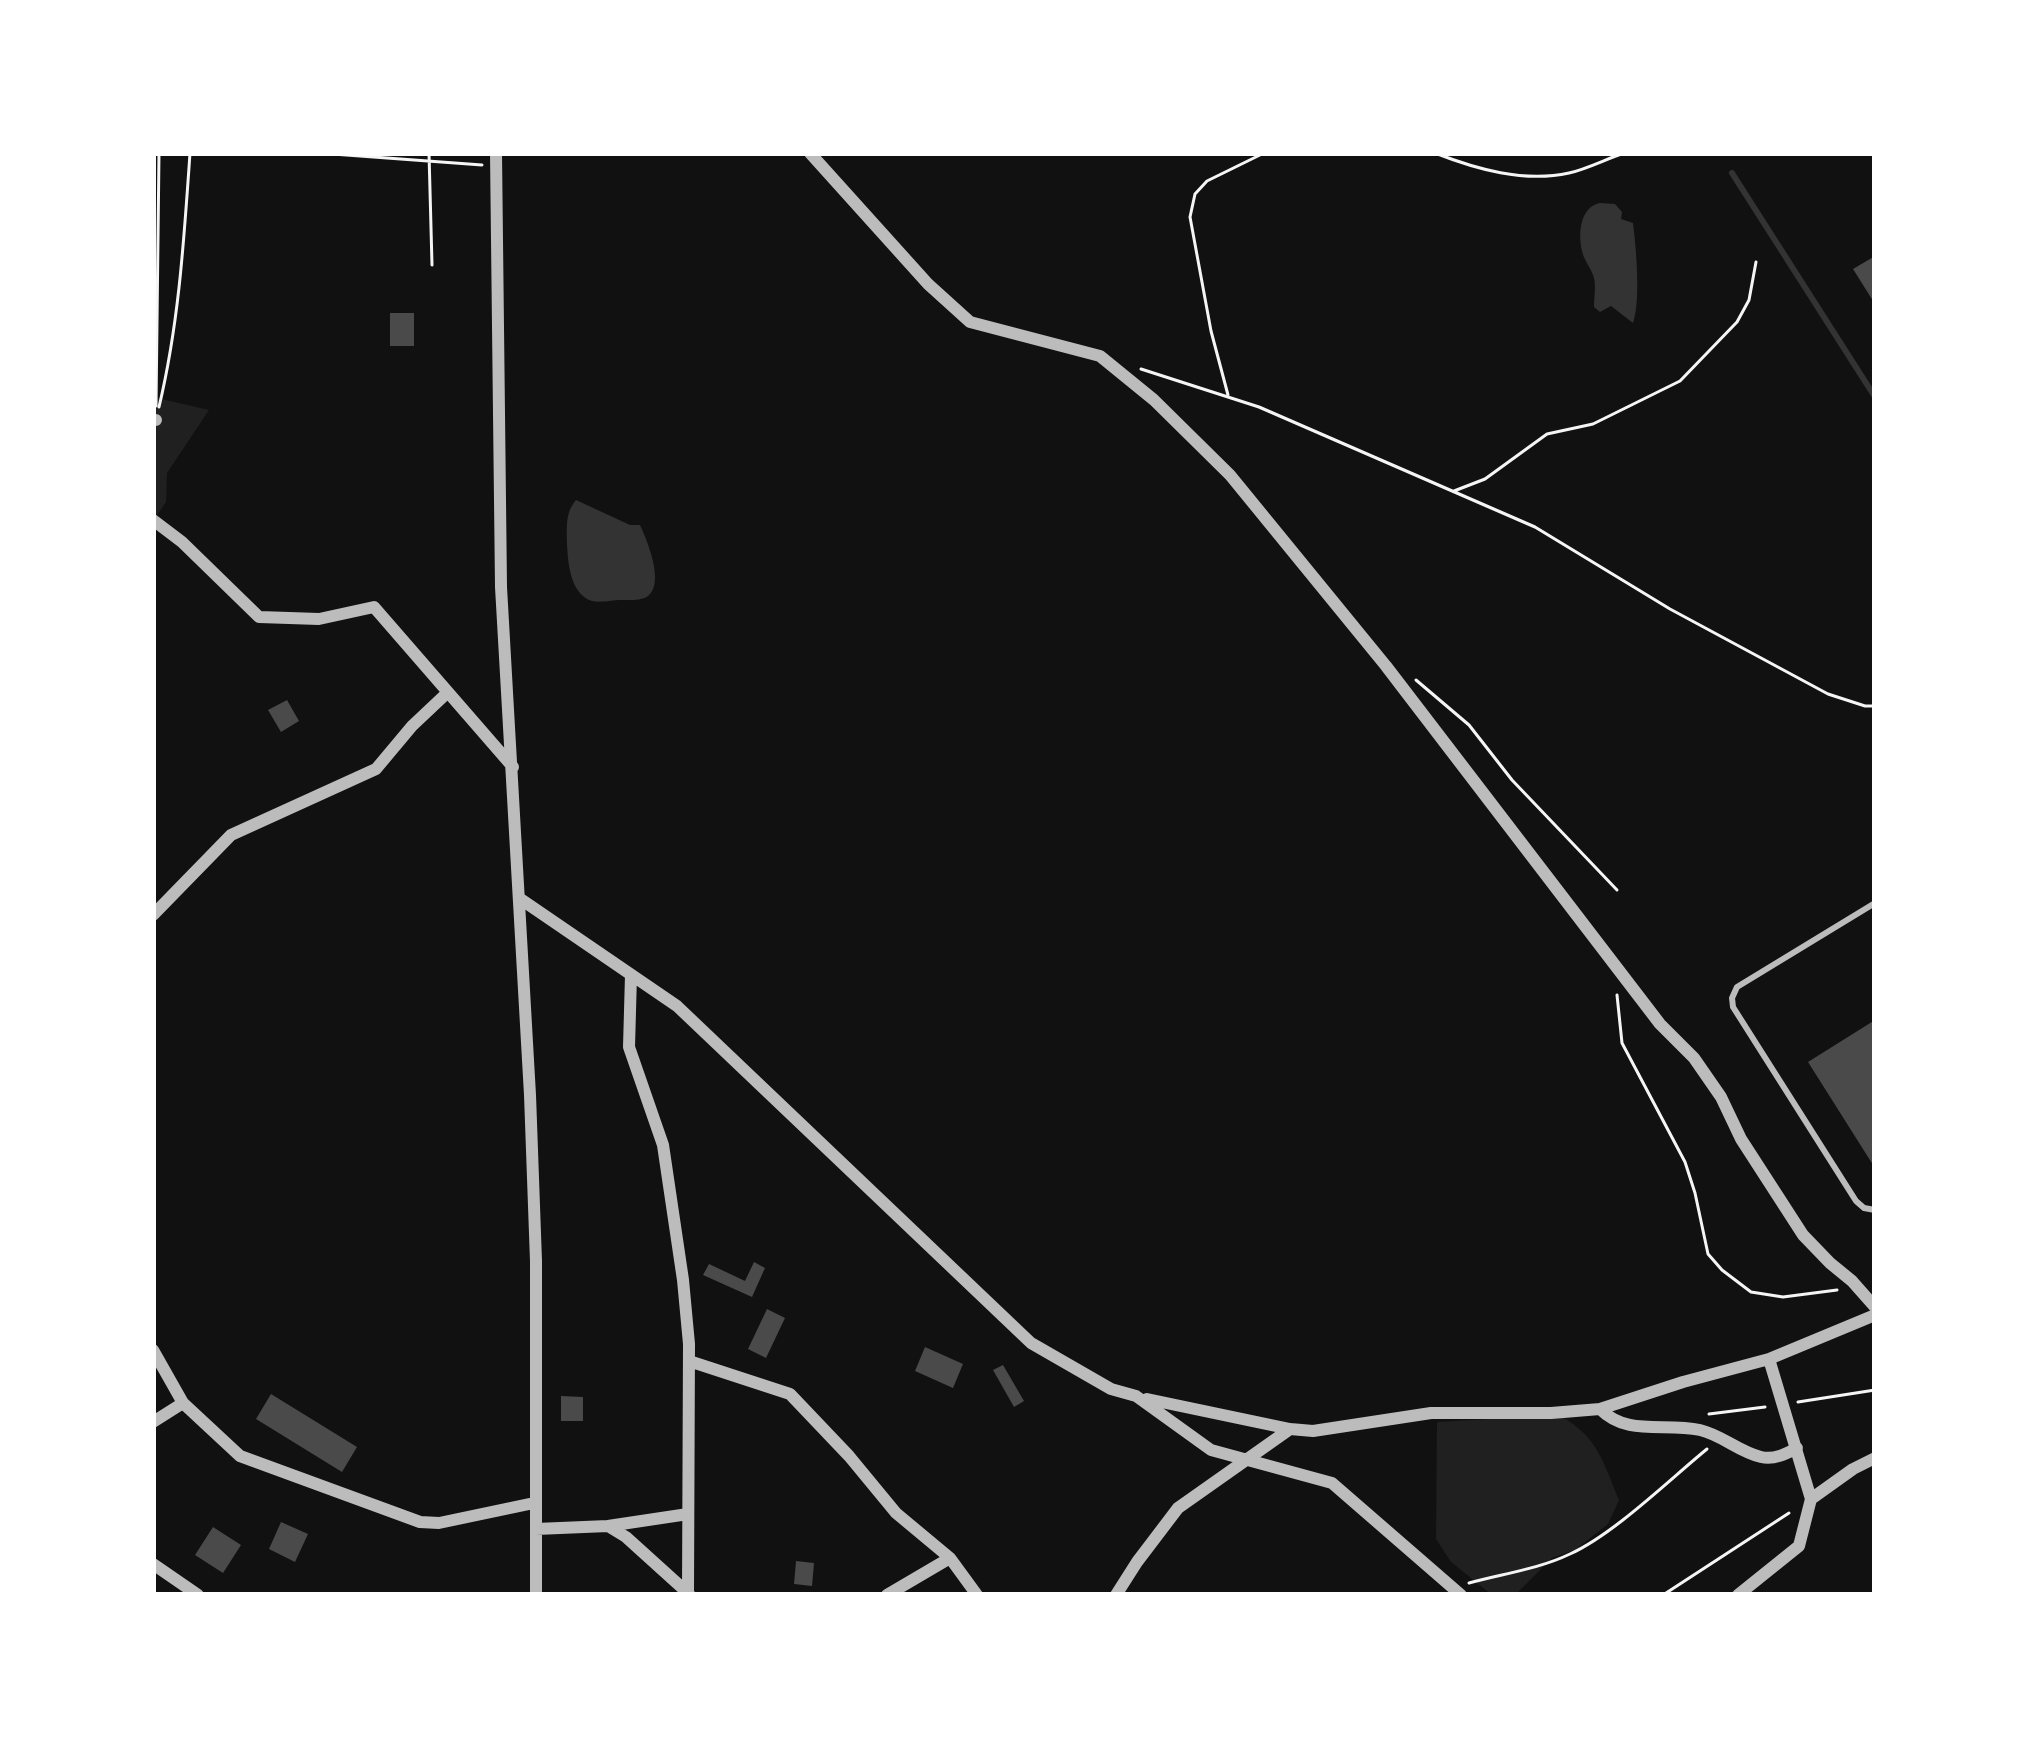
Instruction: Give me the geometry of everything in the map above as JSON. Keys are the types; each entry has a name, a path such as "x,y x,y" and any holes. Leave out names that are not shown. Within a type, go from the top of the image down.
{"street":[{"path":"519,898 677,1006 1031,1342 1111,1389 1179,1408 1312,1431 1431,1413 1600,1409 1769,1359 1875,1311 1844,1273 1803,1235 1694,1058 1660,1024 1386,666 1230,475 1154,400 1100,356 970,322 928,284 810,153"},
{"path":"496,159 501,587 536,1261 536,1595"},
{"path":"153,520 259,617 319,619 374,607 513,766"},
{"path":"153,915 231,836 376,769 447,693"},
{"path":"632,975 629,1047 663,1145 683,1280 689,1361 688,1594"},
{"path":"153,1350 183,1403 240,1456 420,1522 439,1523 534,1503"},
{"path":"1738,1595 1799,1546 1810,1499 1769,1359"},
{"path":"689,1361 790,1394 896,1513 950,1558 977,1595"},
{"path":"1136,1396 1211,1450 1332,1483 1458,1591"},
{"path":"153,1422 183,1403"},
{"path":"1600,1409 1624,1426 1694,1429 1722,1436 1763,1457 1783,1456 1797,1448"},
{"path":"1115,1595 1178,1508 1290,1429"},
{"path":"1810,1499 1875,1458"},
{"path":"536,1529 608,1526 688,1514"},
{"path":"608,1526 688,1594"},
{"path":"887,1595 950,1558"},
{"path":"153,1564 199,1595"},
{"path":"1439,1595 1458,1591"}],"lane":[{"path":"1875,903 1737,986 1732,998 1733,1007 1856,1201 1875,1210"}],"path":[{"path":"154,420 160,153"},
{"path":"154,420 170,361 180,290 190,153"},
{"path":"319,153 429,161 496,159"},
{"path":"429,153 432,265"},
{"path":"1228,396 1210,331 1190,217 1195,194 1207,181 1264,153"},
{"path":"1435,153 1470,167 1531,176 1571,173 1624,153"},
{"path":"1453,492 1484,479 1547,434 1593,424 1680,381 1737,322 1749,300 1756,262"},
{"path":"1139,368 1228,396 1535,527 1670,609 1828,694 1875,706"},
{"path":"1386,666 1419,681 1468,725 1512,780 1617,890"},
{"path":"1617,968 1622,1042 1685,1162 1708,1254 1750,1292 1768,1297 1838,1290 1844,1273"},
{"path":"1692,1417 1875,1390"},
{"path":"1458,1591 1577,1552 1722,1436"},
{"path":"1663,1595 1810,1499"}],"shaded area":[{"path":"1600,203 1615,204 1621,219 1633,223 1637,288 1633,323 1611,306 1600,312 1594,307 1594,278 1582,251 1581,229 1584,215"},
{"path":"153,397 209,410 167,473 166,502 153,521"},
{"path":"576,500 630,525 640,525 655,572 648,596 595,602 579,592 567,544 568,515"},
{"path":"1559,1415 1591,1441 1619,1500 1608,1524 1575,1550 1552,1558 1515,1595 1492,1595 1451,1562 1436,1539 1437,1422"}],"building":[{"path":"1875,256 1875,304 1853,269"},
{"path":"390,313 414,313 414,346 390,346"},
{"path":"287,700 299,721 281,732 268,710"},
{"path":"1875,1020 1875,1168 1808,1062"},
{"path":"754,1262 765,1268 752,1297 703,1275 709,1264 745,1281"},
{"path":"767,1309 785,1318 766,1358 748,1349"},
{"path":"925,1347 963,1364 953,1388 915,1371"},
{"path":"1003,1365 1024,1401 1014,1407 993,1370"},
{"path":"271,1394 357,1447 342,1472 256,1419"},
{"path":"561,1396 583,1397 583,1421 561,1421"},
{"path":"281,1522 308,1534 295,1562 269,1549"},
{"path":"213,1527 241,1545 223,1573 195,1555"},
{"path":"796,1561 814,1563 812,1586 794,1584"}],"waterway":[{"path":"1732,173 1875,397"}]}
